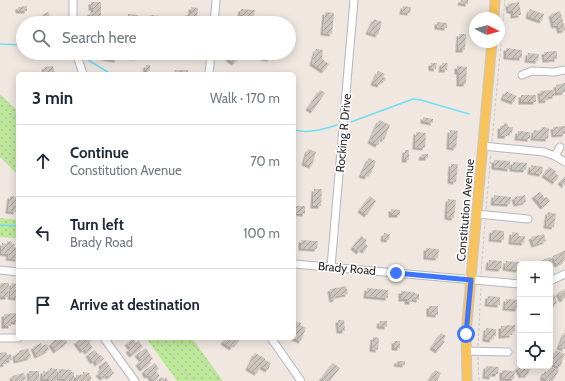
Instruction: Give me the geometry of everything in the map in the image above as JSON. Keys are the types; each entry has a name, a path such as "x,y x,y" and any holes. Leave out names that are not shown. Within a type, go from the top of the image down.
{"main road":[{"path":"494,12 495,0"},
{"name":"Constitution Avenue","path":"467,381 466,351 471,280 482,215 492,48"}],"street":[{"path":"73,0 73,16"},
{"path":"215,16 216,0"},
{"name":"Rocking R Drive","path":"331,267 354,0"},
{"path":"78,60 82,72"},
{"path":"209,72 210,60"},
{"path":"522,75 532,71 554,72 565,70"},
{"path":"487,147 538,151 555,156 565,162"},
{"path":"555,156 560,147"},
{"path":"482,215 528,219"},
{"name":"Brady Road","path":"296,264 517,284"},
{"path":"0,270 16,272"},
{"path":"553,279 565,274"},
{"path":"0,338 16,338"},
{"path":"105,340 131,380"},
{"path":"271,340 300,381"},
{"path":"466,351 508,352"}],"path":[{"path":"479,381 478,351 482,280 480,271 482,215 487,147 505,0"},
{"path":"0,97 16,115"},
{"path":"0,122 16,116"},
{"path":"0,145 16,163"},
{"path":"0,156 16,172"},
{"path":"161,340 193,381"},
{"path":"189,340 219,381"}],"green space":[{"path":"0,94 16,109 16,173 0,157"},
{"path":"0,218 16,220 16,238 0,237"},
{"path":"147,340 193,340 223,381 177,381"}],"building":[{"path":"461,0 468,0 468,4 460,3"},
{"path":"91,2 101,2 101,16 90,16 90,12 93,12 93,8 91,8"},
{"path":"519,2 521,15 513,16 513,11 509,11 508,4"},
{"path":"27,6 27,11 18,11 18,7"},
{"path":"403,6 411,7 410,13 402,12"},
{"path":"191,7 198,8 197,16 187,16 188,13 191,13"},
{"path":"241,9 255,10 254,16 240,15"},
{"path":"530,9 544,14 542,21 528,16"},
{"path":"560,11 565,30 560,31 558,25 554,26 551,14"},
{"path":"48,12 50,16 42,16"},
{"path":"325,12 334,13 332,34 323,33"},
{"path":"128,14 138,15 138,16 128,16"},
{"path":"374,19 382,22 378,35 368,32"},
{"path":"437,22 447,23 447,28 437,27"},
{"path":"459,34 466,34 465,50 458,50"},
{"path":"506,48 522,50 522,58 506,57"},
{"path":"316,49 323,50 322,59 329,64 324,71 312,63"},
{"path":"557,51 557,59 545,60 544,52"},
{"path":"528,53 539,54 538,61 527,60"},
{"path":"230,60 237,60 234,63"},
{"path":"431,63 437,63 436,69 431,68"},
{"path":"442,63 448,63 447,70 441,70"},
{"path":"146,65 150,65 150,71 145,71"},
{"path":"53,66 54,72 45,72 44,67"},
{"path":"457,66 467,67 466,84 459,84 459,72 457,72"},
{"path":"175,70 188,70 188,72 174,72"},
{"path":"378,71 385,74 383,77 386,78 385,81 382,80 380,85 373,83"},
{"path":"565,83 565,92 557,93 556,85"},
{"path":"320,90 325,93 313,111 308,108"},
{"path":"554,90 555,96 548,97 548,100 541,101 540,91"},
{"path":"506,91 517,96 514,102 503,98"},
{"path":"521,95 536,95 536,102 521,102"},
{"path":"423,117 433,119 433,123 423,121"},
{"path":"379,120 390,125 384,140 381,138 378,145 370,141"},
{"path":"504,123 508,124 508,127 513,127 512,133 508,133 507,136 500,136 500,126 504,126"},
{"path":"565,126 565,134 554,135 553,127"},
{"path":"542,127 549,128 548,139 533,138 534,130 541,131"},
{"path":"450,130 458,131 456,148 449,147"},
{"path":"518,131 530,132 530,139 517,138"},
{"path":"416,132 426,133 425,148 415,147"},
{"path":"308,149 316,152 312,166 304,163"},
{"path":"405,150 409,150 409,160 404,160"},
{"path":"422,154 428,154 428,158 421,158"},
{"path":"369,158 376,161 371,174 369,173 367,177 361,175"},
{"path":"494,160 510,161 510,169 494,167"},
{"path":"513,162 527,163 526,170 512,169"},
{"path":"451,164 458,164 456,182 450,181"},
{"path":"531,165 543,167 542,174 530,172"},
{"path":"549,167 556,171 555,173 559,176 555,182 544,175"},
{"path":"565,176 565,186 560,182"},
{"path":"314,189 322,189 321,206 313,206"},
{"path":"540,192 550,201 543,207 534,196"},
{"path":"494,195 511,197 510,204 493,203"},
{"path":"525,195 526,202 516,204 514,197"},
{"path":"10,196 16,197 16,212 8,211"},
{"path":"370,196 376,201 367,215 360,210"},
{"path":"448,199 456,200 454,218 447,217"},
{"path":"296,206 305,206 305,214 296,213"},
{"path":"391,209 400,210 400,215 391,215"},
{"path":"548,212 556,214 554,227 546,226"},
{"path":"492,230 504,231 504,240 491,239"},
{"path":"512,232 519,233 519,236 525,236 524,243 511,242"},
{"path":"384,233 390,234 389,240 383,239"},
{"path":"544,234 546,241 534,245 531,237"},
{"path":"361,236 367,240 365,243 368,246 365,251 361,249 359,252 353,247"},
{"path":"301,240 318,241 317,249 301,248"},
{"path":"7,241 15,244 16,259 8,258 9,254 1,253 2,243 7,244"},
{"path":"426,248 439,249 438,258 426,257"},
{"path":"565,250 565,261 557,265 553,256"},
{"path":"550,257 551,261 540,261"},
{"path":"489,260 502,261 501,269 488,268"},
{"path":"506,261 517,262 517,270 505,268"},
{"path":"1,283 9,283 8,297 1,297"},
{"path":"12,283 16,284 16,298 10,297"},
{"path":"346,286 348,294 336,296 336,299 332,300 330,289"},
{"path":"367,288 388,290 388,298 366,296"},
{"path":"565,289 565,298 562,300 558,293"},
{"path":"401,291 419,294 419,300 412,299 412,302 407,302 407,299 401,299"},
{"path":"553,295 555,295 557,304 553,305"},
{"path":"488,296 500,297 500,305 487,304"},
{"path":"506,299 517,300 517,309 505,308"},
{"path":"429,306 438,306 438,315 429,314"},
{"path":"16,313 16,322 11,322 11,326 4,326 4,314"},
{"path":"338,320 344,320 345,331 339,331"},
{"path":"380,321 387,321 387,327 379,326"},
{"path":"296,322 301,323 300,325 306,328 301,341 296,339"},
{"path":"515,325 515,331 512,332 512,335 501,336 501,326"},
{"path":"486,328 496,329 496,336 493,336 492,340 485,339"},
{"path":"565,331 565,349 559,347"},
{"path":"441,333 446,336 443,340 445,341 438,351 432,347"},
{"path":"373,337 379,338 378,350 372,349"},
{"path":"55,340 66,340 67,343 56,351 51,344"},
{"path":"80,340 90,340 89,342 93,348 87,352 85,349 83,351 76,342"},
{"path":"132,340 134,340 136,343 139,341 143,347 132,355 128,350 131,348 127,343"},
{"path":"224,340 240,340 236,345 234,344 232,348 223,342"},
{"path":"394,341 400,341 400,348 394,348"},
{"path":"41,343 42,346 47,344 49,350 37,356 33,347"},
{"path":"28,348 31,357 16,361 15,354"},
{"path":"146,348 153,359 150,361 151,363 142,369 138,363 142,360 137,354"},
{"path":"95,350 104,359 97,364 95,360 93,362 88,354"},
{"path":"556,350 565,354 560,367 553,364 553,356"},
{"path":"6,352 7,355 11,354 12,360 6,361 6,364 0,365 0,353"},
{"path":"255,353 271,363 268,370 261,366 257,373 248,368"},
{"path":"106,361 114,373 109,377 107,375 102,378 98,373 101,372 101,364"},
{"path":"397,361 405,361 405,365 396,364"},
{"path":"155,363 159,369 156,371 160,376 154,381 149,375 147,376 144,371"},
{"path":"333,363 340,368 330,381 321,379"},
{"path":"486,366 499,367 498,374 492,374 492,377 485,376"},
{"path":"50,368 57,369 56,381 42,379 43,371 50,372"},
{"path":"553,368 559,370 553,381 549,381 542,377 545,371 548,373 550,369"},
{"path":"59,369 72,370 71,372 74,372 74,381 65,381 65,379 58,378"},
{"path":"518,369 530,369 526,376 525,374 522,376"},
{"path":"435,370 441,373 437,381 429,381"},
{"path":"502,370 515,371 514,379 502,378"},
{"path":"29,371 39,371 39,381 30,380"},
{"path":"83,372 90,373 89,375 91,376 91,381 76,381 76,375 83,375"},
{"path":"24,373 26,380 13,381 12,376"},
{"path":"162,377 163,379 166,377 168,381 156,381"}],"waterway":[{"path":"0,44 16,45"},
{"path":"88,60 108,72"},
{"path":"351,122 413,99 469,114"},
{"path":"296,130 311,131 337,125"},
{"path":"0,225 16,226"}],"route":[{"path":"396,273 471,280 466,334"}]}
